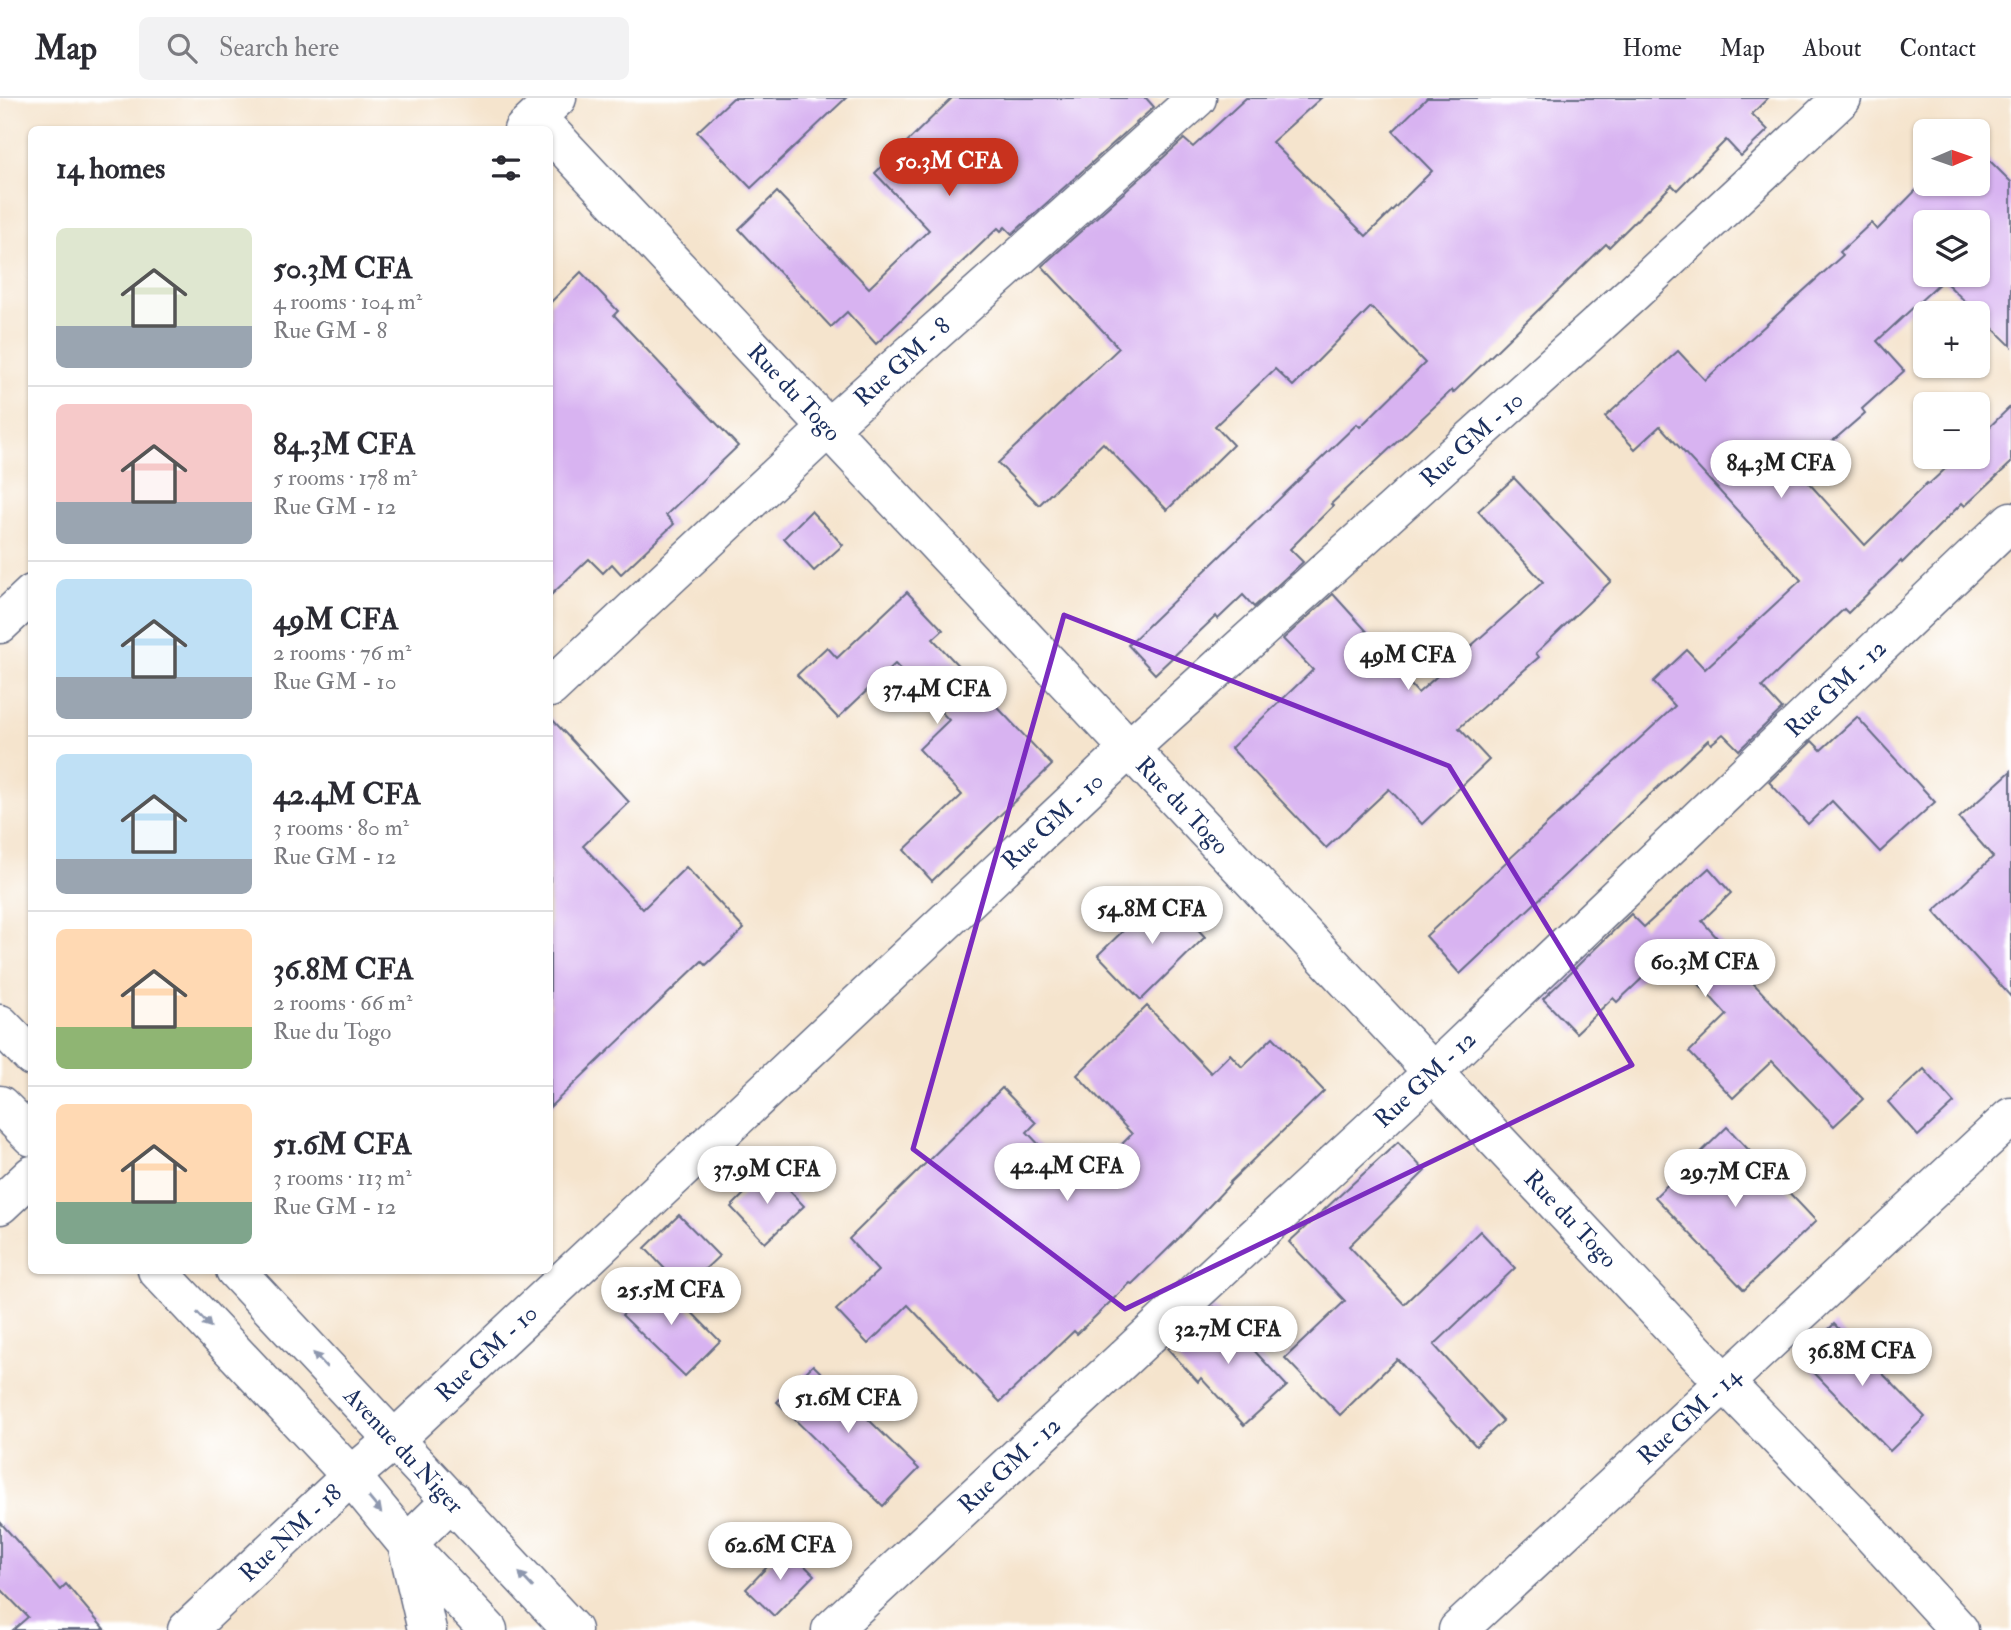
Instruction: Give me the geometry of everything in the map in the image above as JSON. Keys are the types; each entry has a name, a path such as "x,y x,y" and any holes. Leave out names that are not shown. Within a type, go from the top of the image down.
{"street":[{"name":"Rue GM - 8","path":"553,685 828,428 1198,98"},
{"name":"Rue GM - 10","path":"395,1439 1129,749 1633,293 1842,98"},
{"name":"Rue du Togo","path":"553,133 1959,1630"},
{"name":"Rue GM - 12","path":"831,1630 1433,1072 2011,521"},
{"path":"0,624 28,598"},
{"path":"0,1024 28,1053"},
{"path":"0,1105 28,1133"},
{"name":"Rue GM - 14","path":"1458,1630 2011,1117"},
{"path":"0,1205 28,1179"},
{"path":"161,1274 351,1476 407,1544 488,1630"},
{"name":"Avenue du Niger","path":"239,1274 572,1630"},
{"name":"Rue NM - 18","path":"187,1630 351,1476 395,1439"},
{"path":"407,1544 452,1500"},
{"path":"407,1544 427,1630"}],"highlighted area":[{"path":"1064,615 1449,766 1632,1065 1125,1309 913,1149"}],"building":[{"path":"733,98 846,98 751,188 697,132"},
{"path":"952,98 1146,98 1154,107 1012,234 1005,227 1001,231 998,228 876,344 847,312 831,327 739,229 777,192 869,288 929,230 875,173"},
{"path":"1246,98 1321,98 1272,142 1366,236 1432,171 1393,131 1427,98 1768,98 1752,114 1768,130 1741,156 1726,140 1677,190 1672,185 1609,247 1606,244 1453,393 1452,390 1331,504 1333,506 1290,549 1303,562 1254,607 1243,595 1218,619 1216,616 1155,674 1128,645 1357,424 1360,427 1425,363 1371,307 1293,386 1275,369 1215,426 1233,445 1167,510 1103,443 1039,505 998,463 1119,348 1042,266 1184,139 1193,147"},
{"path":"1990,161 2011,182 2011,346 1990,326 1990,301 1965,301 1950,287 1990,287 1990,210 1913,210 1913,287 1935,287 1920,301 1913,301 1913,308 1877,341 1904,371 1862,409 1865,413 1798,471 1865,545 1927,483 1945,469 1990,469 1990,426 2011,406 2011,463 1965,506 1962,503 1848,613 1844,609 1762,687 1782,709 1739,750 1723,734 1711,744 1708,740 1460,974 1426,936 1675,706 1653,682 1687,650 1705,669 1801,580 1660,426 1635,449 1605,417 1678,351 1705,380 1843,255 1840,252 1871,223 1877,230 1913,193 1913,196 1990,196"},
{"path":"581,272 618,311 614,315 738,446 666,515 674,524 621,574 612,564 603,573 589,559 553,593 553,300"},
{"path":"1514,478 1611,581 1536,653 1539,657 1459,728 1489,760 1422,824 1389,789 1326,848 1231,748 1313,670 1283,639 1333,594 1418,693 1543,582 1478,511"},
{"path":"811,511 843,545 814,571 784,538"},
{"path":"907,592 943,630 933,639 1052,765 932,881 904,850 962,795 919,749 949,720 895,664 838,718 797,675 827,647 837,658"},
{"path":"1857,717 1935,802 1880,852 1832,801 1808,824 1769,782 1812,741 1821,750"},
{"path":"553,720 629,802 583,846 643,909 686,867 744,929 706,965 702,961 553,1104"},
{"path":"2011,771 2011,997 1934,911 1993,857 1959,818"},
{"path":"1709,868 1731,893 1702,921 1755,980 1753,983 1863,1099 1834,1126 1772,1061 1733,1098 1689,1052 1727,1015 1670,952 1617,1002 1613,998 1576,1033 1543,999 1631,914 1644,927"},
{"path":"1163,892 1205,937 1141,1000 1098,955"},
{"path":"1147,1006 1211,1073 1230,1054 1242,1067 1273,1037 1324,1091 1229,1183 1132,1284 1077,1334 1074,1331 1000,1402 908,1305 868,1344 836,1310 878,1271 849,1239 1002,1088 1036,1123 1027,1132 1079,1187 1132,1134 1077,1075"},
{"path":"1924,1069 1954,1103 1918,1136 1888,1102"},
{"path":"1727,1127 1816,1221 1744,1290 1655,1197"},
{"path":"1398,1142 1425,1171 1349,1246 1404,1304 1480,1231 1515,1268 1434,1345 1503,1421 1476,1446 1397,1359 1340,1415 1285,1358 1345,1301 1289,1242"},
{"path":"769,1169 804,1206 765,1243 731,1207"},
{"path":"679,1215 719,1256 684,1289 645,1248"},
{"path":"658,1278 720,1341 685,1376 622,1315"},
{"path":"1214,1307 1287,1386 1244,1425 1201,1378 1198,1382 1168,1349"},
{"path":"1834,1324 1925,1417 1890,1451 1800,1358"},
{"path":"813,1365 919,1469 883,1506 777,1402"},
{"path":"0,1522 60,1590 66,1584 105,1630 13,1630 28,1617 0,1588"},
{"path":"786,1547 814,1575 774,1616 746,1589"}]}
